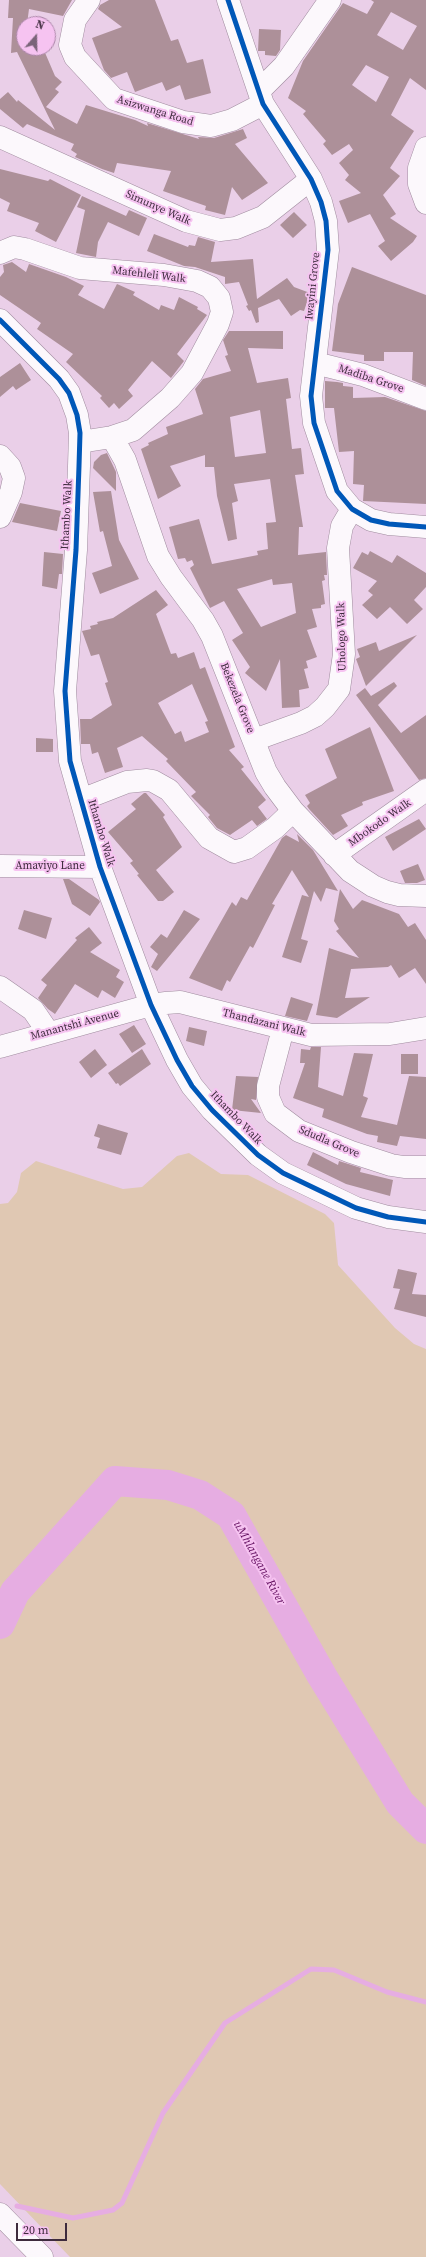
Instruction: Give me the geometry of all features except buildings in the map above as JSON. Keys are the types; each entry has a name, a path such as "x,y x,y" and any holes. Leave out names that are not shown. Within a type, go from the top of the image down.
{"street":[{"name":"Asizwanga Road","path":"90,0 75,20 70,45 75,57 114,99 183,122 210,126 232,120 261,98 330,0"},
{"name":"Iwayini Grove","path":"228,0 261,98 311,179 321,202 328,235 311,396 314,423 337,491 352,509 371,520 389,524 426,527"},
{"name":"Simunye Walk","path":"0,137 186,221 220,230 236,228 263,217 311,179"},
{"path":"426,148 419,168 419,184 426,203"},
{"name":"Mafehleli Walk","path":"0,253 14,247 25,249 80,268 157,274 197,281 210,287 219,298 222,312 218,324 192,373 170,398 133,430 112,437 80,442"},
{"name":"Ithambo Walk","path":"2,329 48,368 69,393 77,415 80,442 76,550 65,691 70,761 100,866 151,1005 177,1060 192,1086 212,1110 258,1155 283,1173 356,1208 388,1217 426,1222"},
{"name":"Madiba Grove","path":"315,363 364,375 426,399"},
{"name":"Bekezela Grove","path":"112,437 126,460 158,556 209,631 266,772 293,812 350,871 373,886 399,895 426,896"},
{"path":"0,456 10,467 14,478 11,492 0,517"},
{"name":"Uhologo Walk","path":"254,740 301,723 315,716 325,707 339,689 344,654 338,548 342,526 352,509"},
{"path":"81,800 127,782 147,780 153,781 168,790 209,838 234,852 247,848 275,828 293,812"},
{"name":"Mbokodo Walk","path":"334,856 426,790"},
{"name":"Amaviyo Lane","path":"0,866 100,866"},
{"path":"0,988 32,1010 48,1032"},
{"name":"Thandazani Walk","path":"151,1005 180,1002 311,1035 337,1036 390,1034 426,1028"},
{"name":"Manantshi Avenue","path":"0,1047 48,1032 151,1005"},
{"name":"Sdudla Grove","path":"283,1029 268,1086 268,1097 275,1113 299,1131 351,1152 391,1165 404,1167 426,1167"},
{"path":"0,2214 42,2257"}],"shaded area":[{"path":"189,1153 221,1174 248,1175 325,1214 334,1223 338,1265 395,1328 414,1344 426,1349 426,2257 70,2257 0,2184 0,1204 8,1203 17,1192 21,1173 36,1161 123,1189 142,1187 177,1156"}],"waterway":[{"name":"uMhlangane River","path":"0,1624 15,1592 115,1481 168,1485 200,1495 231,1515 322,1676 400,1803 426,1829"},
{"path":"17,2206 73,2218 113,2210 122,2203 163,2113 225,2023 311,1969 334,1970 387,1992 426,2002"}],"cycle path":[{"path":"228,0 263,104 311,179 321,202 326,221 328,250 311,396 314,423 337,491 352,509 371,520 389,524 426,527"},
{"path":"0,320 59,379 69,393 77,415 80,433 76,550 65,691 70,761 100,867 151,1005 177,1060 192,1086 212,1110 258,1155 283,1173 356,1208 388,1217 426,1222"}]}
